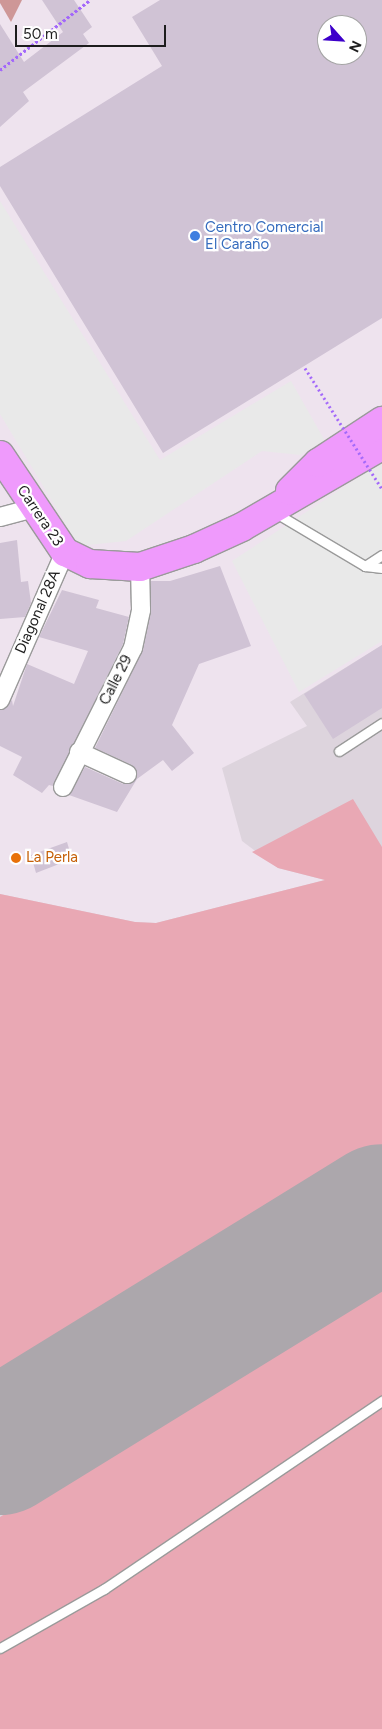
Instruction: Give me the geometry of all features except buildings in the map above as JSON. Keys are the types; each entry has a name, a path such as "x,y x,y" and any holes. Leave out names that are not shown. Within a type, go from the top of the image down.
{"main road":[{"path":"276,505 318,463 382,421"},
{"path":"140,566 194,550 276,505 310,490 382,446"},
{"name":"Carrera 23","path":"0,455 64,552 90,564 140,566"}],"street":[{"path":"0,517 34,508"},
{"name":"Diagonal 28A","path":"0,700 64,552"},
{"name":"Calle 29","path":"63,787 133,648 141,610 140,566"},
{"path":"79,752 127,774"}],"lane":[{"path":"276,505 365,566 382,568"},
{"path":"365,566 382,555"},
{"path":"339,751 382,723"},
{"path":"0,1648 97,1593 382,1401"}],"path":[{"path":"0,70 90,0"},
{"path":"305,368 382,489"}],"shaded area":[{"path":"0,0 22,0 11,22 0,3"},
{"path":"0,201 160,460 291,381 325,441 300,455 262,451 126,541 79,546 0,414"},
{"path":"382,462 382,641 299,692 232,561"},
{"path":"382,645 382,1729 0,1729 0,894 135,922 156,923 325,880 278,868 242,841 222,768 307,726 290,702"},
{"path":"353,799 382,847 382,1152 0,1390 0,894 135,922 156,923 325,880 278,868 252,852"},
{"path":"382,1280 382,1729 0,1729 0,1517"}],"runway":[{"path":"0,1447 382,1212"}],"place":[{"name":"Centro Comercial El Caraño","path":"195,236"},
{"name":"La Perla","path":"16,858"}]}
